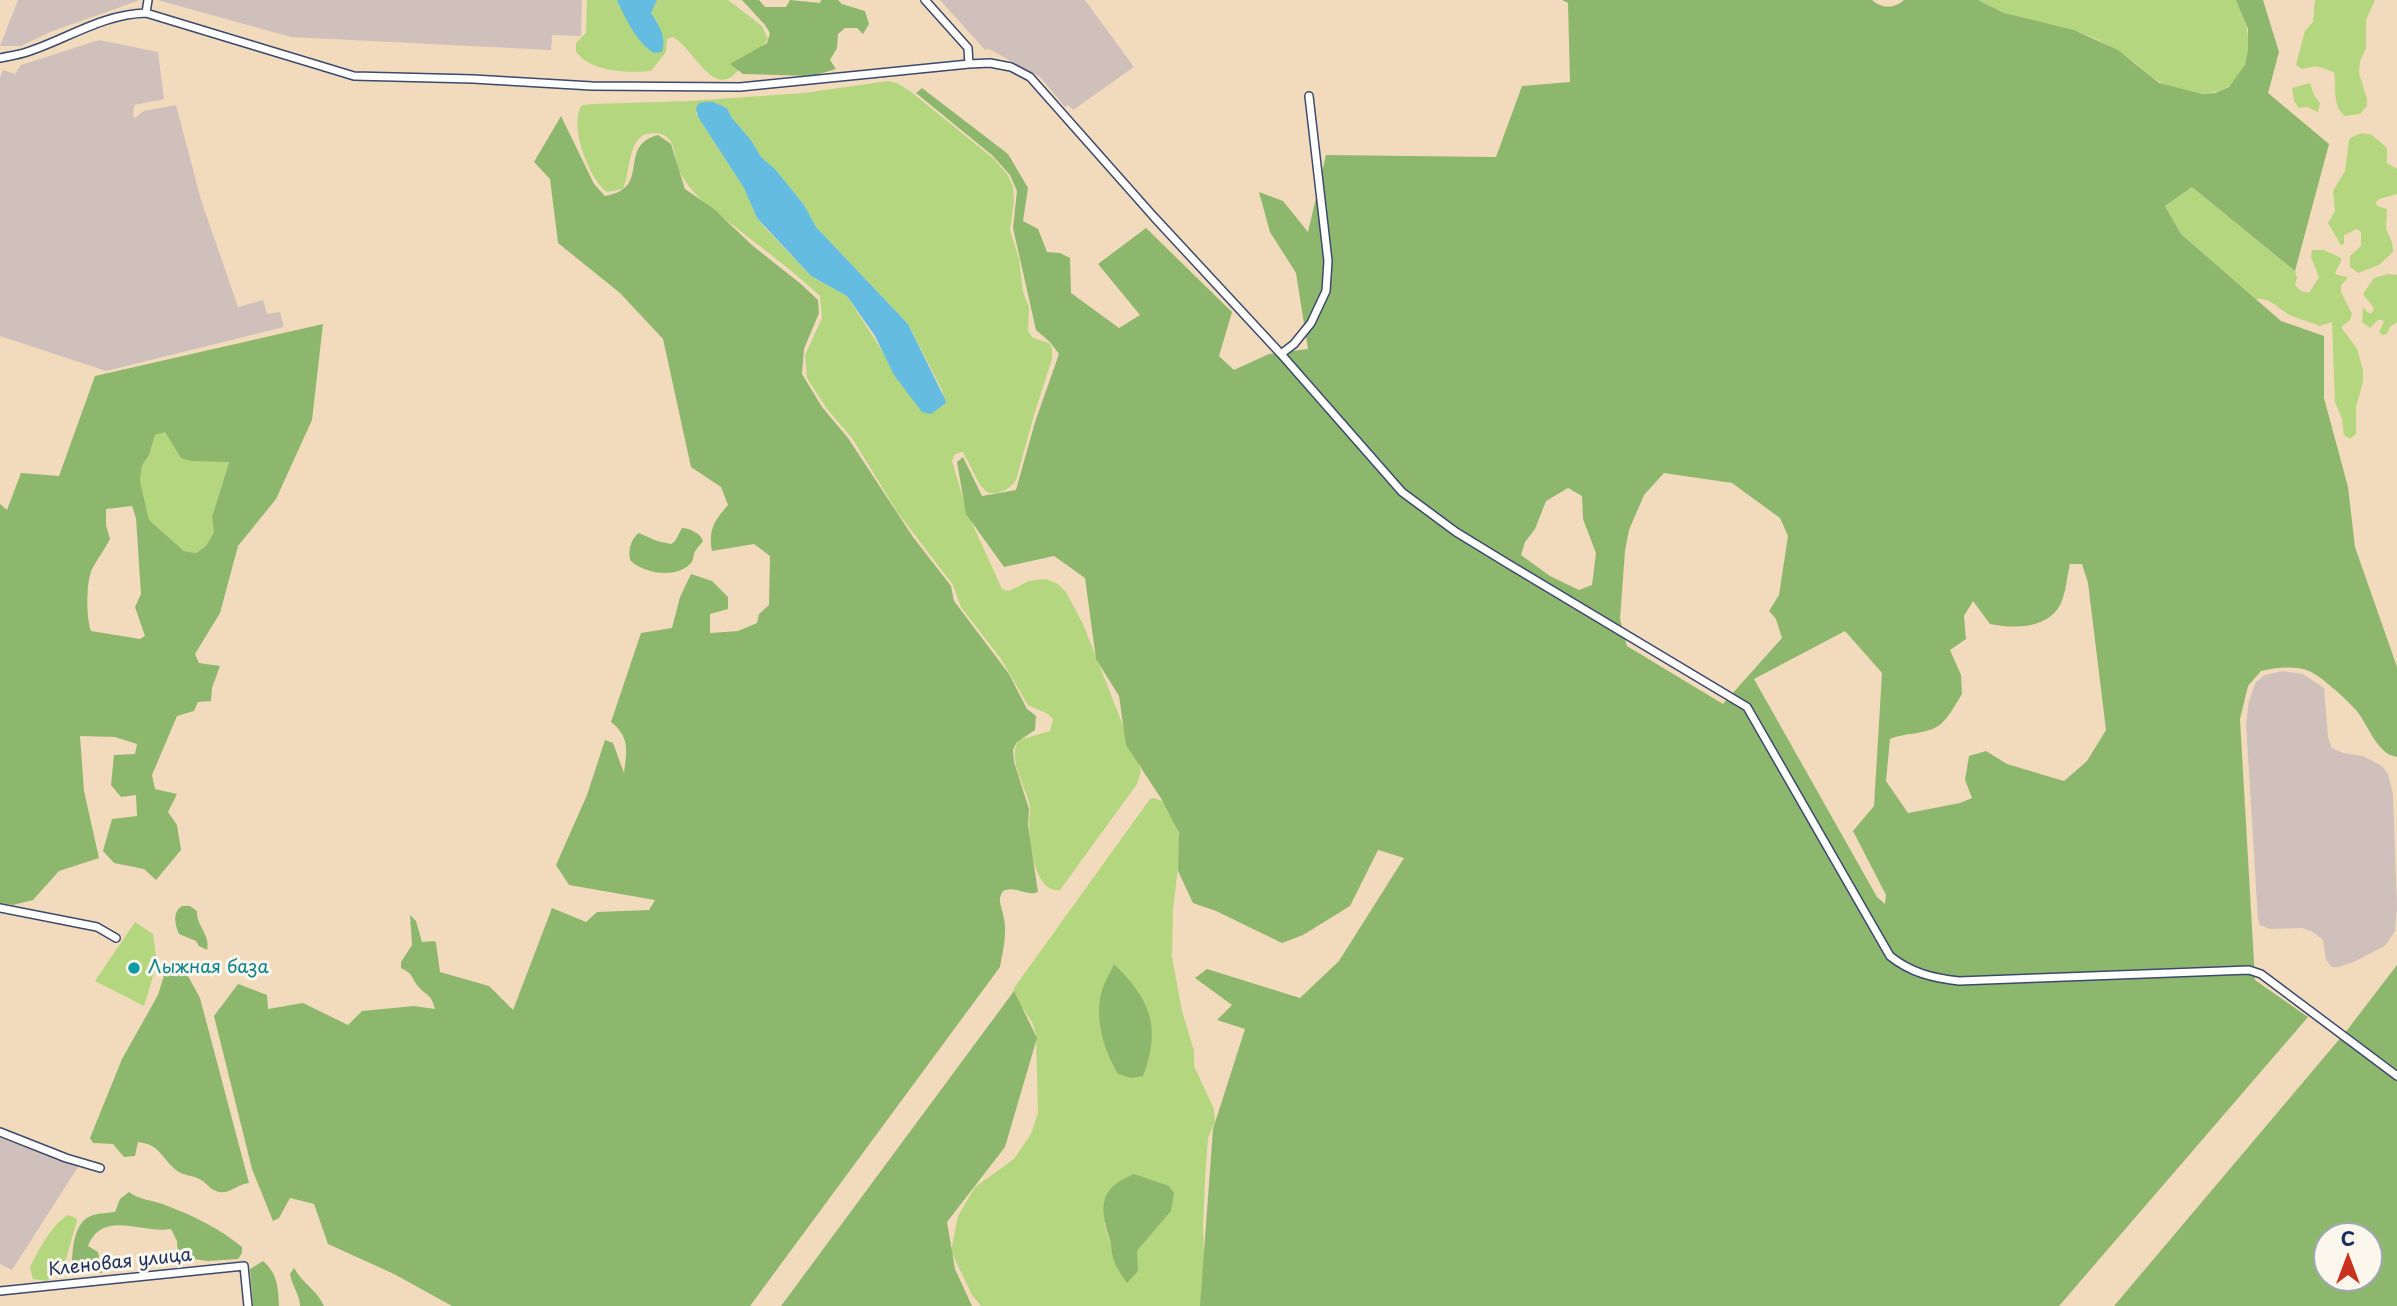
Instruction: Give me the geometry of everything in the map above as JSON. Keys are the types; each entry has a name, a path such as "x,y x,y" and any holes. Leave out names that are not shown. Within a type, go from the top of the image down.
{"street":[{"path":"146,13 148,0"},
{"path":"925,0 968,48 969,64"},
{"path":"0,58 26,52 120,16 146,13 354,76 592,86 740,87 969,64 990,63 1011,67 1030,77 1402,492 1432,515 1510,565 1746,707 1889,956 1899,964 1934,978 1959,981 2249,970 2261,974 2397,1076"},
{"path":"1281,354 1294,344 1311,323 1326,291 1328,261 1309,96"},
{"path":"0,908 97,927 117,938"},
{"path":"0,1132 66,1158 100,1168"},
{"name":"Кленовая улица","path":"0,1291 244,1266 248,1306"}],"shaded area":[{"path":"18,0 140,0 50,32 21,46 0,46"},
{"path":"157,0 582,0 581,36 552,35 551,50 291,37"},
{"path":"940,0 1085,0 1134,67 1073,110 1068,105 1065,107 1040,77 989,49 985,50"},
{"path":"99,40 158,52 164,99 134,105 133,116 135,118 144,111 176,105 201,200 238,307 263,300 267,314 280,312 284,327 106,371 0,336 0,78 3,70 15,74 21,65"},
{"path":"2282,671 2303,674 2324,688 2328,737 2332,748 2363,756 2382,766 2388,774 2393,794 2397,907 2395,931 2386,945 2354,962 2338,967 2332,967 2326,960 2323,940 2313,932 2302,928 2270,929 2260,925 2258,920 2246,723 2249,701 2256,682 2265,675"},
{"path":"0,1137 78,1167 12,1270 0,1264"}],"green space":[{"path":"587,0 617,0 644,44 657,21 651,13 657,0 728,0 762,26 768,39 731,77 722,80 705,70 673,37 667,39 666,52 651,71 610,70 591,64 576,52 576,43 586,33"},
{"path":"742,0 759,0 765,7 786,7 790,0 820,3 821,0 838,0 842,4 865,11 869,24 863,34 857,28 845,28 838,34 837,48 830,60 836,69 812,76 743,74 730,64 767,43 770,33"},
{"path":"1562,0 1872,0 1888,7 1904,0 1978,0 2004,13 2074,30 2118,50 2159,83 2202,94 2215,93 2229,87 2245,65 2248,29 2236,0 2263,0 2279,52 2268,93 2329,144 2295,271 2192,187 2165,206 2181,234 2281,321 2324,336 2324,398 2348,487 2355,547 2397,667 2397,757 2383,750 2355,709 2314,673 2291,668 2261,671 2248,686 2240,719 2255,980 2308,1017 2059,1306 1200,1306 1213,1129 1245,1029 1217,1020 1232,1005 1195,978 1207,969 1300,998 1339,961 1404,858 1378,850 1350,906 1303,935 1282,943 1216,911 1193,903 1178,871 1179,833 1162,800 1126,745 1119,696 1096,659 1085,578 1054,556 1004,567 966,514 957,462 963,457 982,496 1016,490 1035,422 1059,354 1036,330 1013,228 1017,191 1010,175 993,156 916,93 922,88 1008,154 1028,188 1023,221 1038,229 1047,252 1060,253 1070,258 1071,293 1119,328 1140,315 1098,264 1146,228 1232,312 1219,356 1234,370 1269,354 1308,349 1296,273 1270,232 1259,192 1283,201 1308,232 1326,155 1496,157 1522,86 1570,82 1568,3","holes":["1664,473 1732,483 1780,518 1788,536 1779,595 1769,611 1776,619 1782,638 1723,704 1627,646 1620,619 1625,551 1629,530 1644,495","1568,488 1582,496 1583,519 1596,553 1592,585 1579,590 1550,576 1521,555 1546,501","2070,564 2082,564 2088,583 2106,730 2087,761 2064,781 2007,764 1986,751 1969,756 1965,780 1972,798 1960,803 1908,813 1886,781 1890,739 1938,726 1962,694 1961,675 1950,650 1966,639 1964,616 1973,601 1990,624 2030,625 2055,612 2065,589","1845,631 1882,673 1874,806 1853,831 1886,895 1885,904 1877,897 1754,679"]},
{"path":"1978,0 2236,0 2248,36 2248,54 2242,72 2226,88 2205,94 2182,92 2158,81 2122,54 2096,39 2069,29 2007,14"},
{"path":"2315,0 2375,0 2366,20 2366,48 2360,61 2359,73 2367,106 2360,114 2345,116 2341,112 2336,101 2334,72 2316,66 2302,69 2296,65 2305,31 2313,22"},
{"path":"888,81 897,83 994,159 1013,186 1010,230 1019,259 1023,292 1029,307 1028,331 1033,338 1049,343 1052,359 1016,480 1004,491 988,493 980,485 963,452 955,454 952,461 967,512 1002,589 1009,591 1029,581 1046,579 1058,584 1066,592 1083,624 1141,771 1137,784 1060,890 1051,889 1044,884 1035,865 1029,823 1030,807 1015,756 1019,740 1050,731 1053,719 1028,705 1001,659 961,607 953,585 898,513 852,438 827,409 807,378 805,355 822,318 820,296 696,195 681,174 672,144 664,135 647,134 636,142 623,189 607,192 594,176 582,151 577,125 582,105 804,93","holes":["706,102 727,108 761,157 776,170 804,205 816,227 908,324 946,403 884,354 847,296 811,276 757,218 744,188 696,113"]},
{"path":"2310,83 2320,103 2318,112 2307,107 2299,108 2294,101 2292,88"},
{"path":"561,116 594,184 605,196 619,192 628,185 635,157 646,140 658,135 671,144 685,189 714,209 753,246 818,300 819,313 804,349 802,374 913,537 951,586 954,601 1009,674 1027,709 1036,716 1035,730 1017,742 1013,750 1014,762 1029,809 1028,825 1038,892 1012,889 1003,891 1000,900 1005,934 1000,967 750,1306 452,1306 394,1274 328,1244 314,1204 290,1198 279,1218 273,1221 252,1169 214,1016 238,984 267,995 268,1009 303,1003 348,1025 362,1011 414,1006 435,1009 430,997 410,974 401,968 401,962 412,945 410,915 416,921 422,942 435,941 440,972 489,986 513,1010 552,908 586,922 597,912 649,910 655,900 569,885 556,865 587,795 605,740 613,743 624,773 626,745 621,733 611,722 641,633 672,628 680,597 691,574 712,581 728,597 728,609 710,614 710,633 738,631 757,623 759,614 769,605 770,556 754,544 712,551 714,525 728,505 721,487 691,467 663,339 620,293 558,243 550,179 534,162"},
{"path":"2362,133 2372,135 2387,148 2387,163 2397,169 2397,194 2376,202 2377,206 2387,209 2386,229 2393,252 2379,265 2358,273 2350,267 2350,256 2361,246 2361,232 2357,229 2344,235 2344,244 2341,245 2328,223 2335,211 2333,191 2345,171 2349,140"},
{"path":"2192,187 2295,271 2295,285 2301,291 2309,293 2319,277 2311,257 2312,250 2324,250 2341,258 2335,273 2347,277 2341,285 2341,292 2352,314 2350,320 2341,327 2357,349 2363,370 2363,382 2356,407 2356,434 2350,439 2344,435 2342,419 2335,402 2332,322 2319,326 2292,316 2267,300 2256,299 2181,234 2165,206"},
{"path":"2388,274 2397,275 2397,322 2390,327 2387,334 2382,335 2379,332 2384,322 2382,320 2378,320 2370,328 2362,322 2363,307 2368,313 2372,313 2374,308 2363,294 2374,278"},
{"path":"323,324 312,420 276,499 238,546 220,613 195,654 199,663 220,666 212,688 211,701 198,702 194,711 177,716 152,775 155,789 177,794 168,812 177,825 181,850 156,880 144,869 114,863 103,851 112,819 137,816 136,795 121,797 111,785 114,755 135,754 137,744 115,737 80,736 84,791 99,858 59,871 33,900 13,905 0,903 0,504 7,510 21,473 59,476 95,376","holes":["165,432 181,458 191,461 229,462 212,517 214,532 206,546 196,553 184,551 149,520 140,481 142,466 149,455 155,435","132,506 136,518 141,594 135,607 145,636 140,639 91,631 88,609 90,575 110,539 106,525 106,509"]},
{"path":"165,431 191,461 229,461 212,517 214,532 206,546 196,553 184,551 149,521 140,481 142,466 149,455 155,435"},
{"path":"682,528 695,532 703,541 691,563 683,569 660,573 644,569 631,561 631,546 639,533 671,544"},
{"path":"1150,799 1164,802 1169,808 1181,841 1173,910 1172,957 1182,1011 1194,1051 1194,1066 1214,1109 1215,1122 1208,1138 1203,1226 1206,1306 981,1306 972,1295 951,1251 958,1216 975,1187 1014,1159 1031,1134 1038,1113 1036,1034 1032,1022 1013,994 1014,988","holes":["1171,1211 1118,1270 1104,1223"]},
{"path":"182,906 190,906 197,911 207,940 207,950 196,941 179,934 176,915"},
{"path":"135,922 153,934 157,963 144,1006 95,981"},
{"path":"176,964 182,965 200,998 249,1183 227,1192 216,1191 198,1178 179,1172 156,1149 146,1144 138,1142 135,1156 124,1157 113,1144 93,1143 90,1138 122,1059 158,995 166,969"},
{"path":"1114,964 1136,989 1149,1015 1152,1043 1143,1076 1131,1078 1118,1074 1102,1036 1099,1004 1103,987"},
{"path":"2397,965 2397,1306 2114,1306 2348,1029"},
{"path":"1014,991 1037,1038 1005,1147 947,1222 955,1269 972,1306 781,1306"},
{"path":"1134,1174 1169,1186 1174,1193 1171,1211 1137,1251 1138,1271 1127,1283 1113,1257 1104,1207 1105,1199 1114,1185"},
{"path":"129,1192 205,1223 242,1247 242,1253 238,1259 208,1261 178,1257 177,1241 171,1229 113,1226 103,1228 88,1246 98,1252 102,1273 72,1269 75,1238 81,1223 93,1215 115,1212 120,1199"},
{"path":"68,1215 77,1221 65,1262 53,1269 48,1281 33,1279 30,1267 37,1253 51,1231"},
{"path":"263,1261 274,1276 279,1306 253,1306 250,1269"},
{"path":"294,1268 324,1306 300,1306 290,1274"}],"water":[{"path":"617,0 657,0 651,13 663,37 662,52 654,53 642,43"},
{"path":"713,102 727,108 761,157 776,170 804,205 816,227 908,324 946,403 931,414 922,412 894,375 875,336 847,296 811,276 757,218 744,188 698,117 696,108 699,103"}],"place":[{"name":"Лыжная база","path":"134,968"}]}
